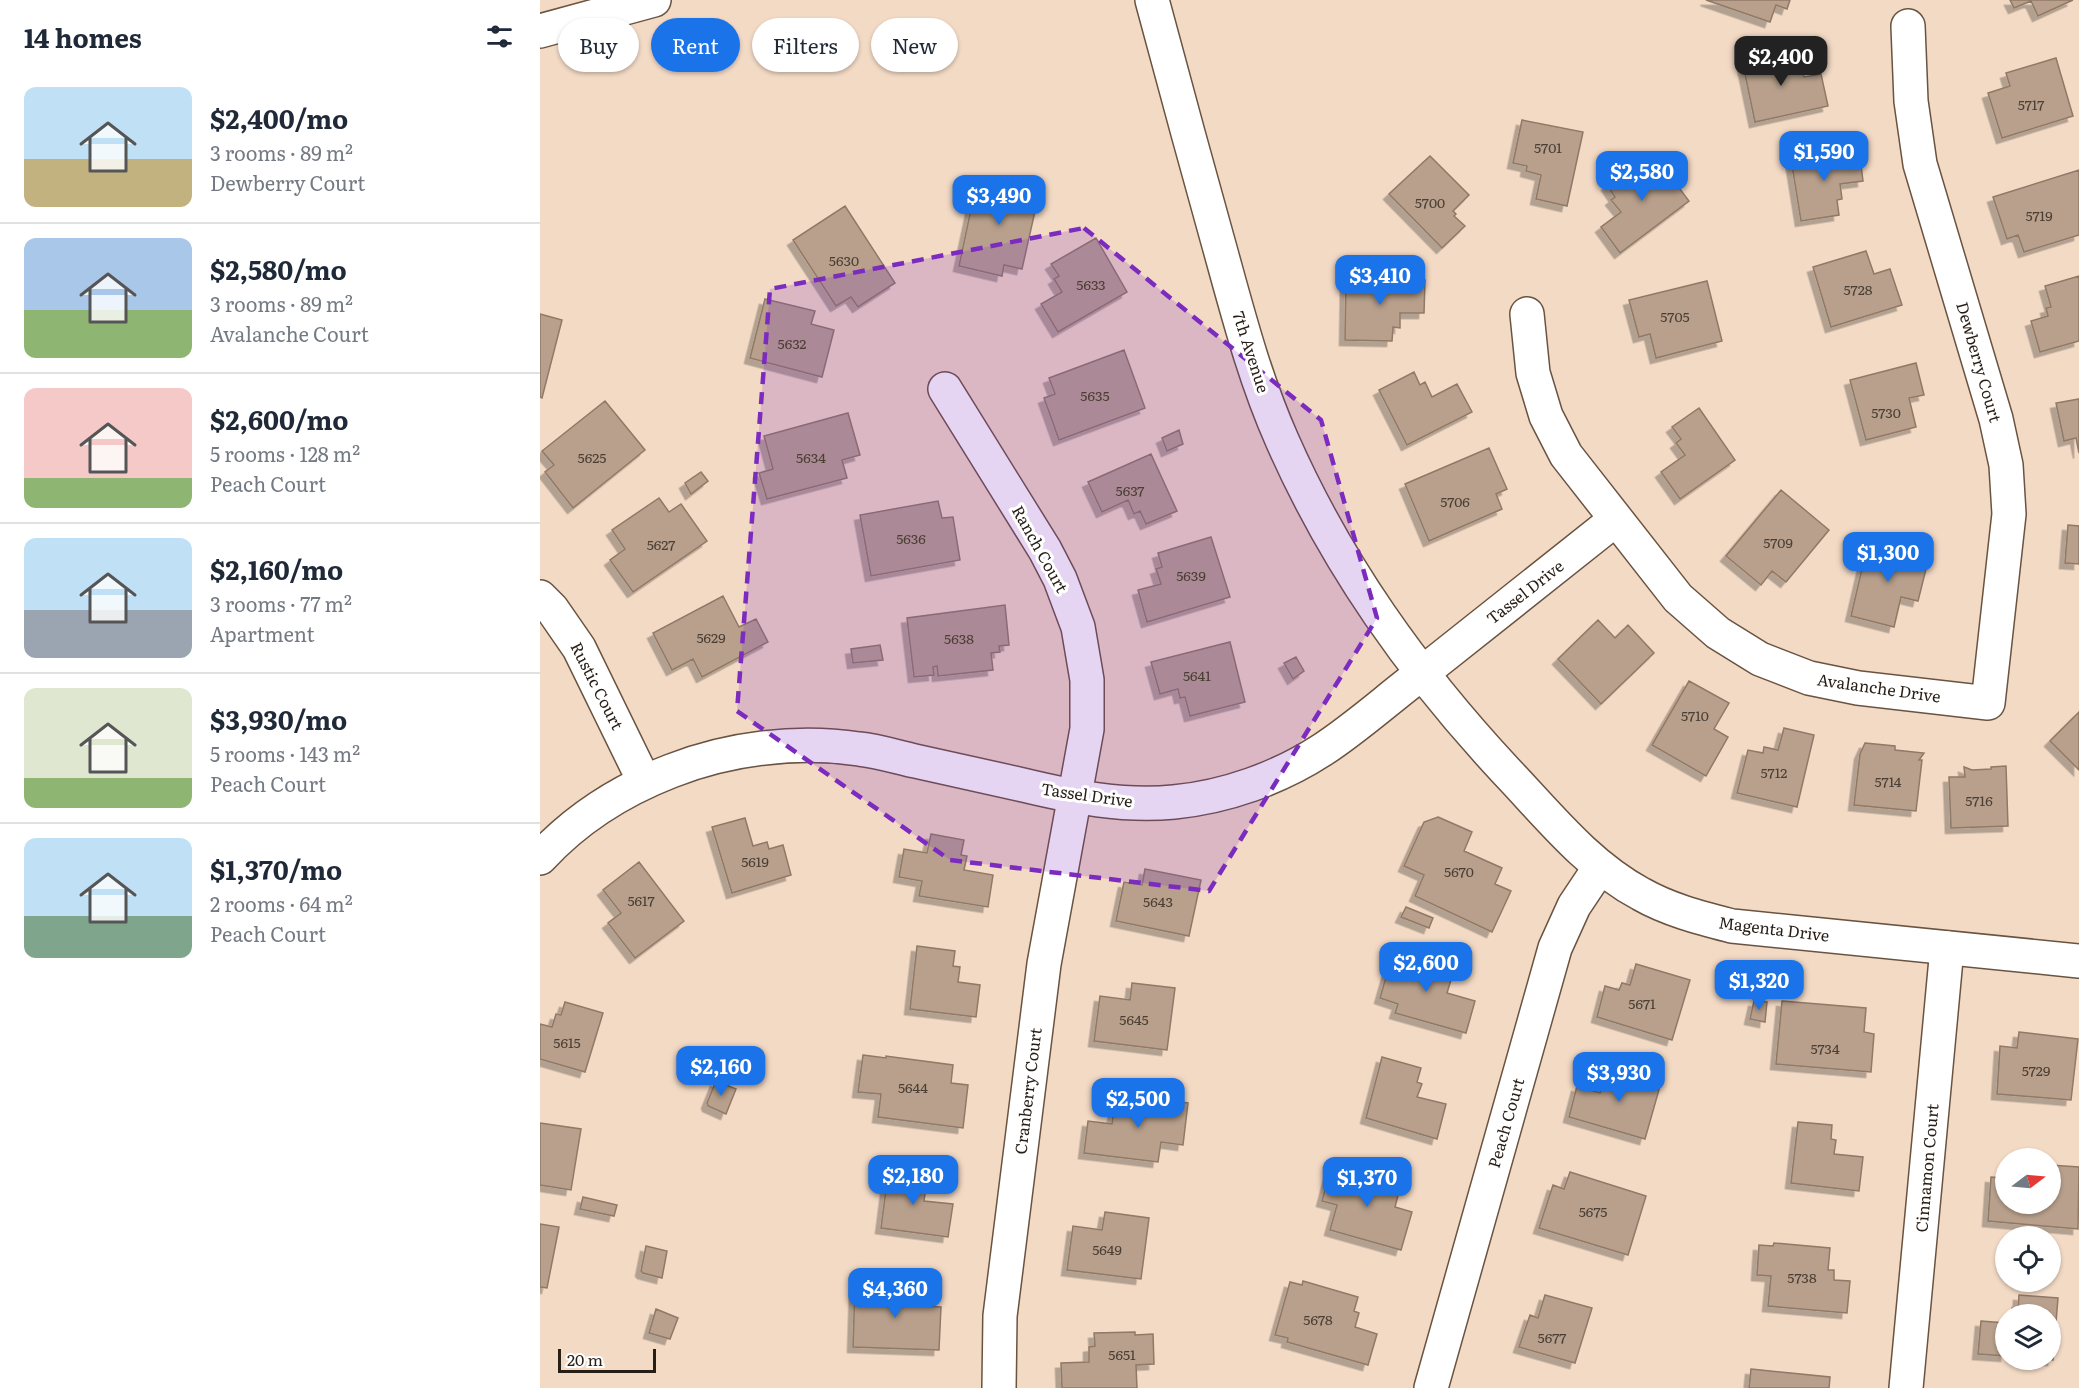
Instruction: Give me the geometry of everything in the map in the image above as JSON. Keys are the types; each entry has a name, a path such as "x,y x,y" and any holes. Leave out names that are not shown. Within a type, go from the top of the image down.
{"street":[{"path":"540,31 654,0"},
{"name":"7th Avenue","path":"1152,0 1247,348 1281,439 1324,526 1368,600 1421,674"},
{"name":"Dewberry Court","path":"1908,26 1911,101 1920,164 1996,419 2006,465 2009,514 1988,703"},
{"name":"Avalanche Drive","path":"1527,314 1533,373 1546,416 1566,455 1678,598 1718,633 1760,659 1809,678 1858,688 1988,703"},
{"name":"Ranch Court","path":"945,389 1044,550 1060,579 1078,627 1087,680 1087,729 1076,797"},
{"name":"Tassel Drive","path":"540,858 552,844 598,808 645,782 694,762 747,749 803,745 859,749 1076,797 1122,803 1175,802 1224,793 1276,775 1323,749 1615,520"},
{"name":"Rustic Court","path":"540,597 552,609 579,648 645,782"},
{"name":"Magenta Drive","path":"1421,674 1474,736 1584,854 1640,894 1684,914 1732,927 2079,961"},
{"name":"Cranberry Court","path":"999,1388 1000,1316 1044,964 1076,797"},
{"name":"Peach Court","path":"1431,1388 1555,948 1574,906 1600,867"},
{"name":"Cinnamon Court","path":"1906,1388 1947,948"}],"highlighted area":[{"path":"1084,228 1321,420 1377,618 1209,891 950,860 737,711 770,289"}],"building":[{"path":"1706,0 1790,0 1787,9 1776,5 1770,22"},
{"path":"2010,0 2073,0 2038,16 2031,1 2014,8"},
{"path":"1792,49 1796,70 1802,69 1804,77 1821,74 1828,106 1755,122 1742,60"},
{"path":"2056,58 2073,116 2002,138 1988,93 2010,86 2006,73"},
{"path":"1522,120 1583,132 1567,206 1536,199 1541,175 1526,171 1527,166 1513,163"},
{"path":"1859,149 1863,181 1840,184 1842,199 1837,200 1839,215 1801,221 1791,159"},
{"path":"1652,152 1689,201 1620,253 1601,227 1621,212 1611,200 1615,197 1607,185"},
{"path":"1430,156 1469,195 1453,211 1456,214 1454,216 1465,226 1442,248 1389,194"},
{"path":"2079,170 2079,235 2024,252 2018,235 2007,239 1993,197"},
{"path":"978,176 1040,189 1022,269 1004,265 1002,276 959,266"},
{"path":"845,206 895,283 858,307 851,297 836,306 793,240"},
{"path":"1096,238 1127,292 1058,332 1041,304 1062,292 1054,279 1059,276 1051,264"},
{"path":"1866,251 1874,274 1890,269 1902,305 1831,327 1813,267"},
{"path":"2079,276 2079,341 2040,352 2031,321 2048,316 2046,308 2051,307 2045,286"},
{"path":"1346,278 1425,280 1424,313 1400,313 1400,328 1393,327 1392,341 1345,340"},
{"path":"1707,281 1722,341 1656,358 1650,334 1639,337 1629,300"},
{"path":"765,299 815,311 811,324 834,330 822,377 750,358"},
{"path":"540,314 562,320 542,398 540,397"},
{"path":"1124,350 1145,408 1059,440 1044,398 1055,394 1049,378"},
{"path":"1916,363 1924,395 1909,398 1916,427 1866,440 1850,380"},
{"path":"1414,372 1420,385 1425,382 1432,397 1457,384 1472,412 1407,445 1379,390"},
{"path":"2079,399 2079,453 2076,438 2064,441 2056,403"},
{"path":"605,401 645,450 573,508 545,472 554,465 542,451"},
{"path":"1699,408 1735,460 1680,499 1661,472 1685,455 1676,443 1681,439 1672,427"},
{"path":"848,413 860,455 842,460 847,478 767,499 759,473 773,469 764,436"},
{"path":"1179,430 1183,444 1167,451 1162,438"},
{"path":"1489,448 1507,489 1496,494 1502,509 1429,541 1405,484"},
{"path":"1151,454 1177,511 1146,524 1140,511 1134,514 1128,500 1102,512 1088,482"},
{"path":"701,472 708,481 691,494 685,483"},
{"path":"1781,490 1829,530 1786,582 1772,571 1761,585 1726,556"},
{"path":"659,498 669,512 681,504 707,541 633,592 610,560 625,549 612,530"},
{"path":"938,501 942,518 953,517 960,560 871,576 860,515"},
{"path":"2068,525 2079,526 2079,564 2065,563"},
{"path":"1211,537 1230,597 1147,622 1138,590 1161,584 1156,569 1162,567 1158,553"},
{"path":"1868,543 1929,557 1918,601 1901,597 1894,627 1851,616"},
{"path":"723,596 739,627 756,619 768,642 702,677 693,659 672,670 653,633"},
{"path":"1005,605 1009,645 999,646 1000,652 991,653 993,670 938,676 937,666 933,667 934,675 914,677 907,618"},
{"path":"1598,620 1615,638 1628,625 1654,653 1601,704 1558,659"},
{"path":"1230,642 1245,702 1190,716 1185,697 1180,698 1178,689 1160,694 1151,662"},
{"path":"880,645 883,660 853,663 851,649"},
{"path":"1296,657 1304,671 1293,679 1284,663"},
{"path":"1689,681 1729,703 1714,729 1728,737 1706,776 1652,745"},
{"path":"2079,712 2079,770 2050,741"},
{"path":"1784,728 1814,735 1797,807 1737,793 1748,750 1763,753 1764,747 1778,750"},
{"path":"1865,743 1895,746 1895,750 1924,753 1919,760 1922,760 1916,811 1854,805 1860,754"},
{"path":"2006,766 2008,826 1951,828 1949,777 1965,777 1964,767 1972,770"},
{"path":"1438,817 1472,832 1464,851 1502,868 1495,884 1511,891 1492,932 1415,896 1424,875 1404,866 1424,822"},
{"path":"745,818 753,846 767,842 769,849 783,845 791,875 732,893 712,827"},
{"path":"931,834 964,840 961,855 967,856 964,870 993,875 988,907 919,896 922,881 899,877 904,849 927,853"},
{"path":"639,862 684,921 635,958 608,923 621,913 603,890"},
{"path":"1145,869 1201,880 1189,936 1116,921 1124,882 1142,885"},
{"path":"1406,907 1433,918 1429,928 1401,917"},
{"path":"917,946 955,951 953,966 960,967 958,982 980,985 976,1017 910,1009"},
{"path":"1412,952 1450,963 1445,978 1451,980 1447,993 1475,1001 1466,1033 1395,1013 1398,1004 1380,998 1392,956 1409,961"},
{"path":"1636,964 1690,980 1672,1040 1597,1017 1605,986 1619,990 1622,983 1630,985"},
{"path":"1132,983 1175,988 1167,1050 1094,1041 1100,996 1130,1000"},
{"path":"1754,1001 1767,1002 1765,1022 1750,1019"},
{"path":"1782,1001 1866,1008 1864,1032 1874,1034 1871,1072 1776,1064"},
{"path":"565,1002 603,1013 585,1072 540,1059 540,1024 552,1027 556,1014 561,1015"},
{"path":"2019,1032 2078,1039 2071,1100 1997,1094 2000,1046 2017,1048"},
{"path":"705,1055 728,1068 722,1079 700,1065"},
{"path":"863,1055 953,1065 951,1083 968,1085 963,1128 878,1117 881,1094 858,1092"},
{"path":"1382,1057 1421,1068 1417,1082 1422,1084 1417,1097 1446,1104 1437,1139 1366,1118"},
{"path":"1613,1066 1662,1079 1645,1139 1569,1117 1577,1086 1600,1093 1604,1079 1609,1080"},
{"path":"716,1081 736,1089 726,1114 708,1106 707,1103"},
{"path":"1121,1095 1188,1103 1183,1145 1161,1142 1158,1162 1084,1153 1088,1121 1112,1124 1114,1108 1120,1109"},
{"path":"1798,1122 1832,1125 1831,1139 1836,1140 1834,1154 1863,1157 1859,1191 1791,1183"},
{"path":"540,1123 581,1129 571,1190 540,1185"},
{"path":"889,1166 922,1170 920,1185 926,1186 924,1201 953,1204 948,1237 881,1228"},
{"path":"2061,1166 2079,1167 2078,1229 1988,1221 1991,1177 1995,1177 1995,1214 2061,1214"},
{"path":"1331,1167 1346,1171 1347,1169 1401,1184 1395,1207 1412,1212 1401,1250 1330,1230 1337,1205 1322,1201"},
{"path":"1570,1172 1646,1196 1628,1255 1539,1228 1553,1185 1564,1189"},
{"path":"583,1197 617,1205 614,1216 580,1209"},
{"path":"1105,1212 1149,1218 1141,1279 1067,1270 1073,1226 1102,1230"},
{"path":"540,1224 559,1227 547,1288 540,1287"},
{"path":"1774,1243 1830,1248 1828,1270 1834,1270 1834,1280 1850,1281 1847,1313 1768,1306 1771,1276 1757,1275 1759,1245 1773,1246"},
{"path":"646,1246 667,1251 662,1278 641,1271"},
{"path":"1303,1281 1358,1297 1354,1311 1359,1313 1355,1327 1377,1334 1368,1365 1287,1342 1288,1338 1275,1335 1290,1282 1302,1285"},
{"path":"855,1285 923,1288 922,1306 941,1307 939,1350 853,1347"},
{"path":"1545,1295 1592,1308 1575,1363 1519,1347 1530,1315 1538,1318"},
{"path":"2019,1295 2058,1298 2058,1304 2018,1304"},
{"path":"656,1309 678,1318 670,1339 649,1333"},
{"path":"1981,1321 1995,1322 1995,1355 1978,1354"},
{"path":"1135,1332 1135,1335 1153,1334 1154,1364 1136,1365 1137,1388 1062,1388 1061,1363 1089,1362 1089,1347 1095,1346 1094,1333"},
{"path":"1751,1369 1830,1377 1829,1388 1749,1388"}]}
